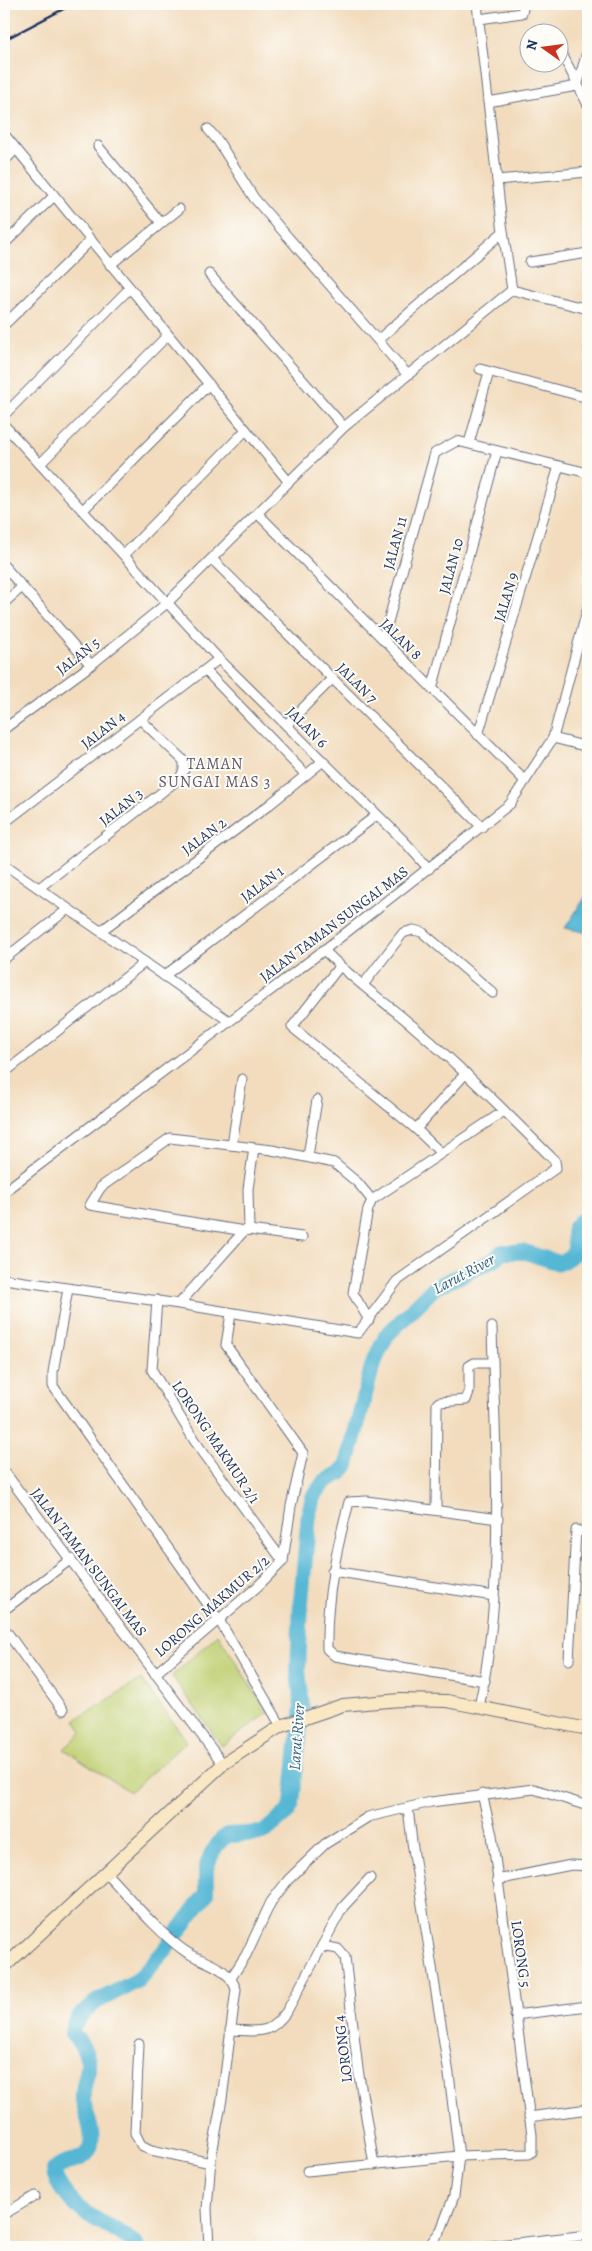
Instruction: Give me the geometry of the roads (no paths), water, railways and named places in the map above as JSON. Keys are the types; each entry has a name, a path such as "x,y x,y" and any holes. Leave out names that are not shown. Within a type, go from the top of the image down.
{"street":[{"path":"477,4 503,232 512,290 588,308"},
{"path":"479,19 522,13 524,4"},
{"path":"577,86 588,49"},
{"path":"570,71 588,105"},
{"path":"488,102 577,86"},
{"path":"208,129 218,141 254,198 379,339 407,374"},
{"path":"4,134 288,481"},
{"path":"98,146 161,223"},
{"path":"4,161 16,149"},
{"path":"497,180 588,172"},
{"path":"4,244 54,196"},
{"path":"110,265 179,209"},
{"path":"379,339 503,232"},
{"path":"4,325 90,240"},
{"path":"530,262 588,253"},
{"path":"209,274 344,427"},
{"path":"4,415 130,288"},
{"name":"JALAN 5","path":"4,729 91,665 167,603 344,427 512,290"},
{"path":"40,464 168,335"},
{"path":"588,398 484,370 469,444 588,474"},
{"path":"83,510 208,384"},
{"name":"JALAN 6","path":"4,425 220,660 429,869"},
{"path":"124,555 246,430"},
{"name":"JALAN 11","path":"383,640 435,453 457,441 469,444"},
{"name":"JALAN 10","path":"432,689 497,451"},
{"name":"JALAN 9","path":"478,735 559,466"},
{"name":"JALAN 8","path":"258,514 525,781"},
{"name":"JALAN 7","path":"212,559 482,827"},
{"path":"4,566 21,588 91,665"},
{"path":"4,603 21,588"},
{"name":"JALAN TAMAN SUNGAI MAS","path":"4,1194 10,1187 324,950 510,804 553,738 588,607"},
{"name":"JALAN 4","path":"4,823 220,660"},
{"path":"206,671 306,775"},
{"path":"286,725 332,679"},
{"name":"JALAN 3","path":"39,888 180,778 184,770 184,761 140,719"},
{"path":"553,738 588,748"},
{"name":"JALAN 2","path":"100,931 322,762"},
{"name":"JALAN 1","path":"164,976 377,815"},
{"path":"4,864 229,1021"},
{"path":"4,959 68,909"},
{"path":"364,985 403,933 412,930 422,932 493,993"},
{"path":"4,1279 157,1300 231,1314 358,1333 397,1281 556,1168 555,1161 466,1073 364,985 340,967 324,950"},
{"path":"4,1073 145,962"},
{"path":"340,967 292,1027 416,1129 441,1153"},
{"path":"416,1129 466,1073"},
{"path":"232,1145 242,1079"},
{"path":"308,1156 317,1100"},
{"path":"369,1320 353,1293 368,1209 372,1200 504,1111"},
{"path":"302,1237 246,1231 90,1204 101,1187 170,1138 308,1156 334,1163 358,1184 372,1200"},
{"path":"179,1304 246,1231 248,1189 254,1148"},
{"path":"68,1289 53,1372 53,1386 219,1620 281,1726"},
{"name":"LORONG MAKMUR 2/1","path":"157,1300 152,1370 194,1440 283,1561"},
{"name":"LORONG MAKMUR 2/2","path":"155,1674 257,1587 283,1561 291,1506 303,1453 226,1345 231,1314"},
{"path":"479,1706 485,1681 494,1596 498,1518 492,1327"},
{"path":"436,1510 438,1404 439,1402 466,1400 469,1392 469,1366 474,1363 493,1363"},
{"name":"JALAN TAMAN SUNGAI MAS","path":"4,1471 224,1764"},
{"path":"485,1681 335,1656 327,1648 326,1617 339,1537 350,1502 367,1501 498,1518"},
{"path":"569,1660 576,1530 588,1533"},
{"path":"4,1610 71,1559"},
{"path":"332,1571 494,1596"},
{"path":"4,1628 63,1710"},
{"path":"4,1967 224,1764 281,1726 350,1704 400,1700 447,1701 588,1729"},
{"path":"231,1978 246,1956 271,1902 288,1880 324,1844 368,1817 482,1794 534,1789 588,1806"},
{"name":"LORONG 5","path":"307,2171 374,2166 460,2156 529,2154 533,2149 492,1835 482,1794"},
{"path":"408,1808 460,2156 454,2196 441,2230 428,2247"},
{"path":"497,1880 571,1865 588,1866"},
{"path":"106,1873 182,1950 218,1967 231,1978 236,1989 222,2099 211,2164 207,2209 209,2247"},
{"path":"230,2030 265,2030 277,2024 287,2011 343,1907 370,1878"},
{"name":"LORONG 4","path":"322,1946 338,1949 345,1957 358,2069 374,2166"},
{"path":"515,2015 588,2006"},
{"path":"139,2044 135,2133 141,2145 151,2150 211,2164"},
{"path":"529,2117 588,2109"},
{"path":"4,2214 35,2196"},
{"path":"490,2246 588,2236"}],"water":[{"path":"588,893 588,933 565,928"}],"waterway":[{"name":"Larut River","path":"137,2247 120,2233 78,2207 67,2196 55,2176 54,2170 58,2166 84,2156 90,2147 91,2141 90,2127 83,2101 88,2060 82,2046 72,2034 73,2026 81,2015 96,2002 138,1980 165,1950 206,1894 206,1868 212,1853 221,1840 228,1835 263,1833 288,1812 292,1803 302,1706 298,1671 301,1602 309,1513 313,1497 324,1482 340,1473 347,1465 372,1367 386,1336 435,1287 494,1260 502,1252 525,1252 559,1263 567,1259 572,1255 575,1248 575,1227 581,1221 588,1220"}],"railway":[{"path":"4,40 73,4"}],"district":[{"name":"TAMAN SUNGAI MAS 3","path":"215,773"}]}
